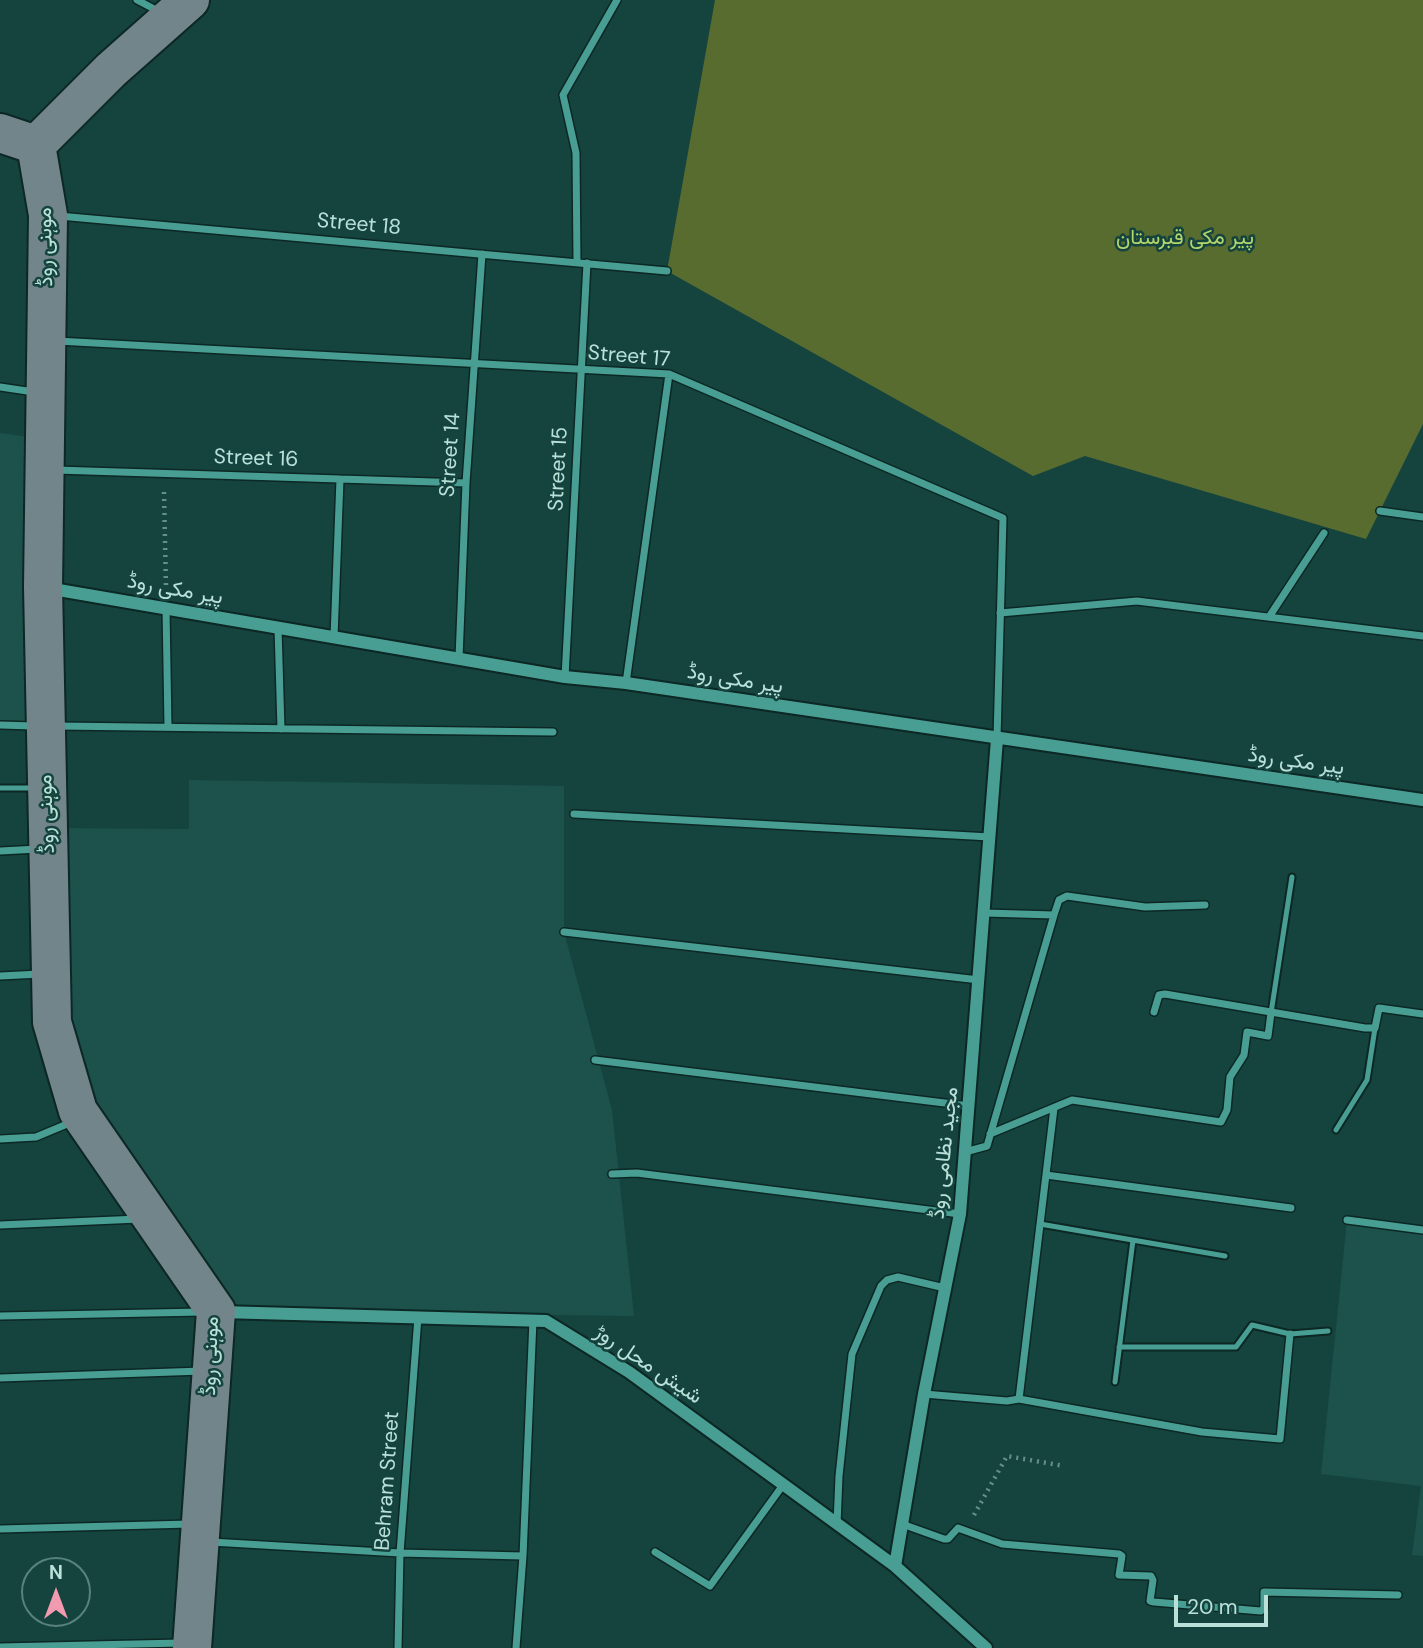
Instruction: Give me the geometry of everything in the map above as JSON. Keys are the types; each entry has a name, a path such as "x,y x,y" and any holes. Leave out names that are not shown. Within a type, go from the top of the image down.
{"main road":[{"path":"0,133 36,145 111,70 180,9"},
{"name":"موہنی روڈ","path":"36,145 48,215 43,587 52,1022 78,1111 216,1311 192,1646"}],"street":[{"path":"137,0 180,9"},
{"path":"578,262 576,153 563,95 617,0"},
{"name":"Street 18","path":"48,215 667,271"},
{"name":"Street 14","path":"459,658 466,483 482,254"},
{"name":"Street 15","path":"565,677 587,263"},
{"name":"Street 17","path":"46,341 669,374 1003,518 997,739"},
{"path":"626,683 669,374"},
{"path":"0,387 45,393"},
{"name":"Street 16","path":"44,470 466,483"},
{"path":"334,637 340,480"},
{"path":"1380,511 1423,517"},
{"path":"1269,617 1324,533"},
{"name":"پیر مکی روڈ","path":"43,587 565,677 626,683 1423,800"},
{"path":"1000,613 1137,601 1423,636"},
{"path":"166,608 168,727"},
{"path":"278,628 281,729"},
{"path":"0,725 553,732"},
{"name":"مجید نظامی روڈ","path":"895,1566 924,1394 960,1214 997,739"},
{"path":"574,814 990,837"},
{"path":"0,851 48,849"},
{"path":"965,1152 987,1146 1059,900 1068,896 1145,908 1205,905"},
{"path":"985,913 1054,915"},
{"path":"564,932 979,980"},
{"path":"0,976 52,974"},
{"path":"1154,1012 1159,995 1165,994 1375,1028 1379,1008 1423,1014"},
{"path":"990,1134 1077,1100 1221,1122 1227,1110 1230,1077 1244,1055 1247,1031 1268,1036 1271,1013"},
{"path":"595,1060 969,1106"},
{"path":"1019,1399 1054,1108"},
{"path":"0,1139 36,1137 83,1118"},
{"path":"612,1174 638,1173 960,1214"},
{"path":"1046,1175 1291,1208"},
{"path":"0,1225 153,1219"},
{"path":"1347,1220 1423,1230"},
{"path":"837,1524 839,1476 852,1354 881,1286 887,1280 898,1278 945,1288"},
{"path":"0,1317 216,1311"},
{"name":"شیش محل روڑ","path":"216,1311 546,1321 629,1372 895,1566 986,1648"},
{"name":"Behram Street","path":"398,1648 401,1553 418,1317"},
{"path":"516,1648 523,1556 533,1320"},
{"path":"924,1394 1007,1401 1019,1399 1202,1432 1280,1439 1290,1334"},
{"path":"0,1378 212,1371"},
{"path":"655,1552 710,1586 783,1485"},
{"path":"902,1524 944,1539 948,1539 956,1528 1002,1544 1119,1554 1122,1556 1119,1575 1151,1576 1153,1580 1150,1601 1154,1602 1261,1611 1264,1608 1264,1592 1398,1595"},
{"path":"0,1529 200,1533 401,1553 523,1556"},
{"path":"0,1647 192,1646"}],"lane":[{"path":"0,788 46,788"},
{"path":"1271,1013 1292,877"},
{"path":"1336,1130 1367,1080 1375,1028"},
{"path":"1040,1224 1225,1256"},
{"path":"1115,1382 1133,1240"},
{"path":"1119,1347 1236,1346 1252,1325 1290,1334 1328,1331"}],"path":[{"path":"163,474 166,608"},
{"path":"965,1531 1007,1456 1064,1466"}],"shaded area":[{"path":"0,433 44,439 46,726 0,725"},
{"path":"189,780 564,786 564,932 612,1110 634,1316 216,1311 83,1118 48,828 189,829"},
{"path":"1347,1220 1423,1230 1423,1556 1412,1555 1421,1486 1321,1474"}],"green space":[{"name":"پیر مکی قبرستان","path":"715,0 1423,0 1423,424 1366,539 1085,456 1033,476 667,271"}]}
